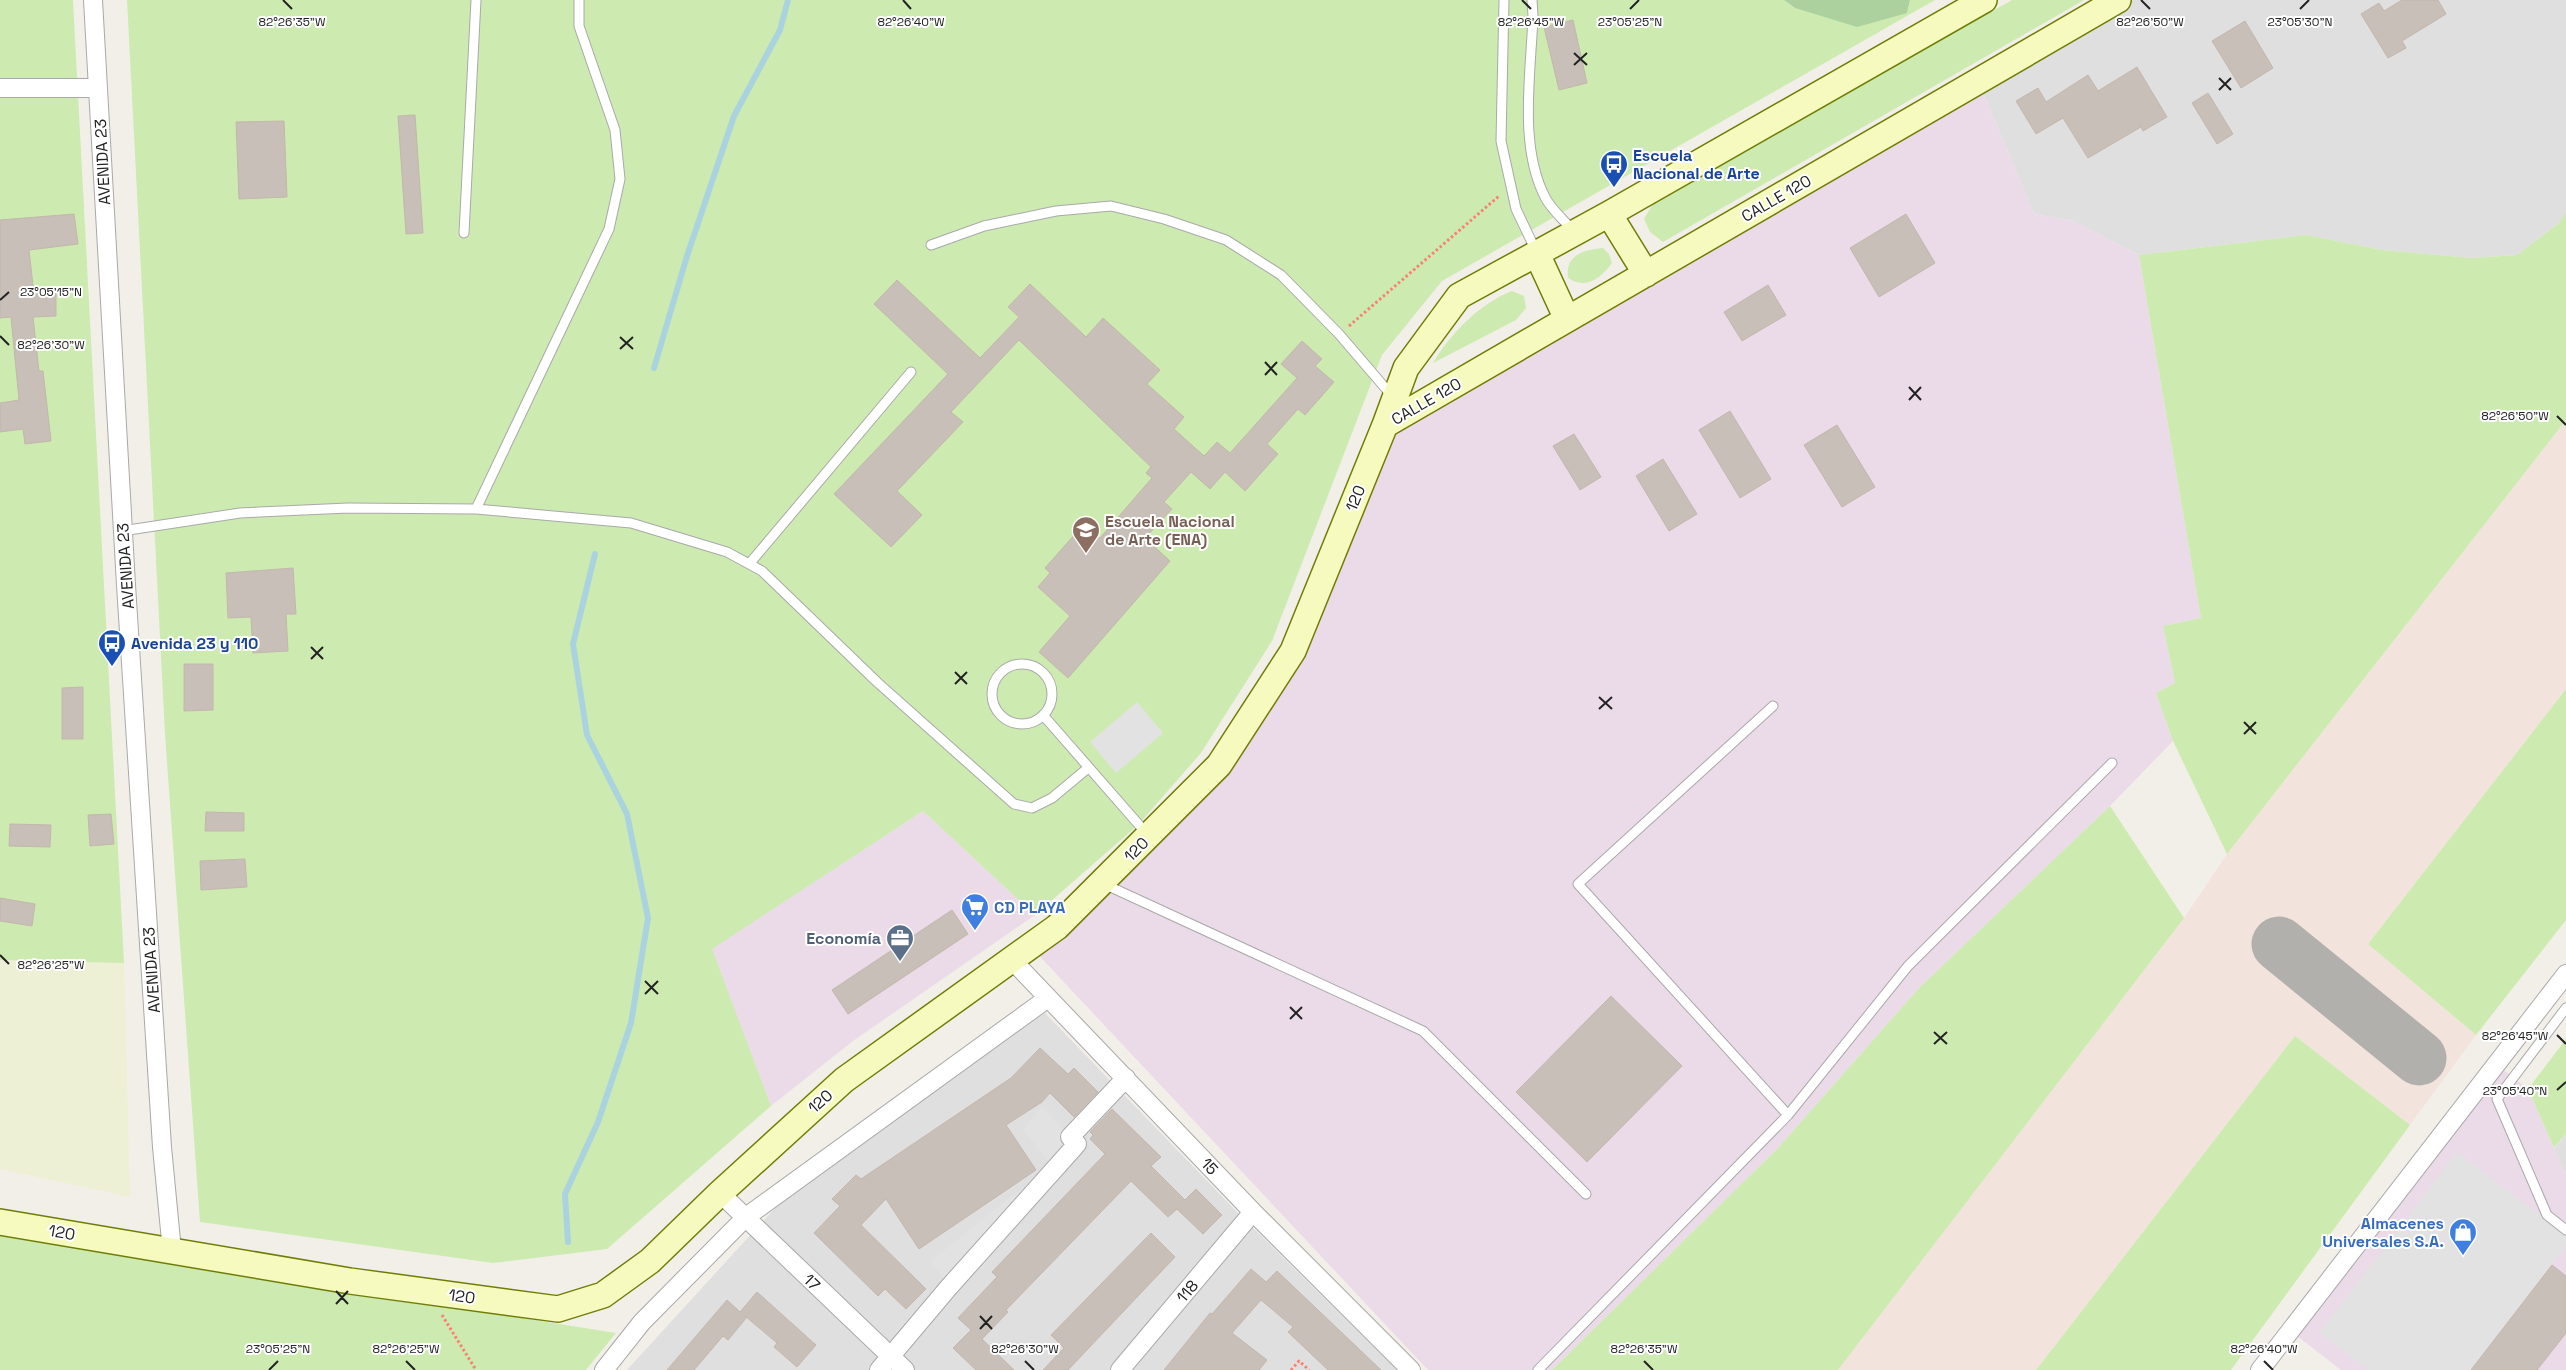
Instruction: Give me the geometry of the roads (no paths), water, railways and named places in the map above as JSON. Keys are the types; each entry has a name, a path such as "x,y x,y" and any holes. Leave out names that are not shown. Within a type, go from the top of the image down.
{"main road":[{"name":"CALLE 120","path":"1385,425 1406,368 1459,296 1609,214 1984,0"},
{"name":"CALLE 120","path":"1385,425 2118,0"},
{"path":"1609,214 1646,274"},
{"path":"1537,254 1567,319"},
{"name":"120","path":"0,1222 428,1291 558,1308 603,1295 650,1261 720,1193 844,1080 1057,927 1219,765 1293,651 1385,425"}],"street":[{"name":"AVENIDA 23","path":"93,0 122,531 162,1147 172,1251"},
{"path":"0,88 98,88"},
{"name":"15","path":"1012,960 1253,1212 1411,1370"},
{"path":"2260,1370 2566,974"},
{"path":"604,1370 642,1322 746,1217 1048,998"},
{"path":"878,1370 949,1287 1078,1144 1070,1137 1126,1078"},
{"name":"17","path":"720,1193 905,1370"},
{"name":"118","path":"1120,1370 1253,1212"}],"lane":[{"path":"464,233 476,0"},
{"path":"476,510 608,229 620,179 615,130 579,26 579,0"},
{"path":"1504,0 1502,141 1516,209 1537,254"},
{"path":"1532,0 1528,130 1537,177 1546,200 1575,233"},
{"path":"931,245 984,226 1056,211 1111,206 1164,219 1226,240 1281,275 1339,334 1394,399"},
{"path":"750,563 911,372"},
{"path":"122,531 240,513 348,508 476,510 631,523 727,552 762,571 877,682 1014,804 1032,808 1052,798 1088,768"},
{"path":"1017,664 1027,664 1043,673 1052,689 1049,708 1043,715 1035,721 1024,724 1010,721 997,711 992,692 1001,673 1017,664"},
{"path":"1773,706 1578,884 1788,1115"},
{"path":"1043,715 1149,836"},
{"path":"1538,1370 1788,1115 1908,966 2112,763"},
{"path":"1102,883 1423,1031 1586,1194"},
{"path":"2566,1008 2497,1099 2547,1215 2566,1230"}],"waterway":[{"path":"654,368 687,256 734,116 780,30 788,0"},
{"path":"568,1242 565,1194 598,1122 631,1023 648,918 627,814 587,735 573,644 595,554"}],"place":[{"name":"Escuela Nacional de Arte","path":"1614,188"},
{"name":"Escuela Nacional de Arte (ENA)","path":"1086,554"},
{"name":"Avenida 23 y 110","path":"112,667"},
{"name":"CD PLAYA","path":"975,931"},
{"name":"Economía","path":"900,962"},
{"name":"Almacenes Universales S.A.","path":"2463,1256"}]}
